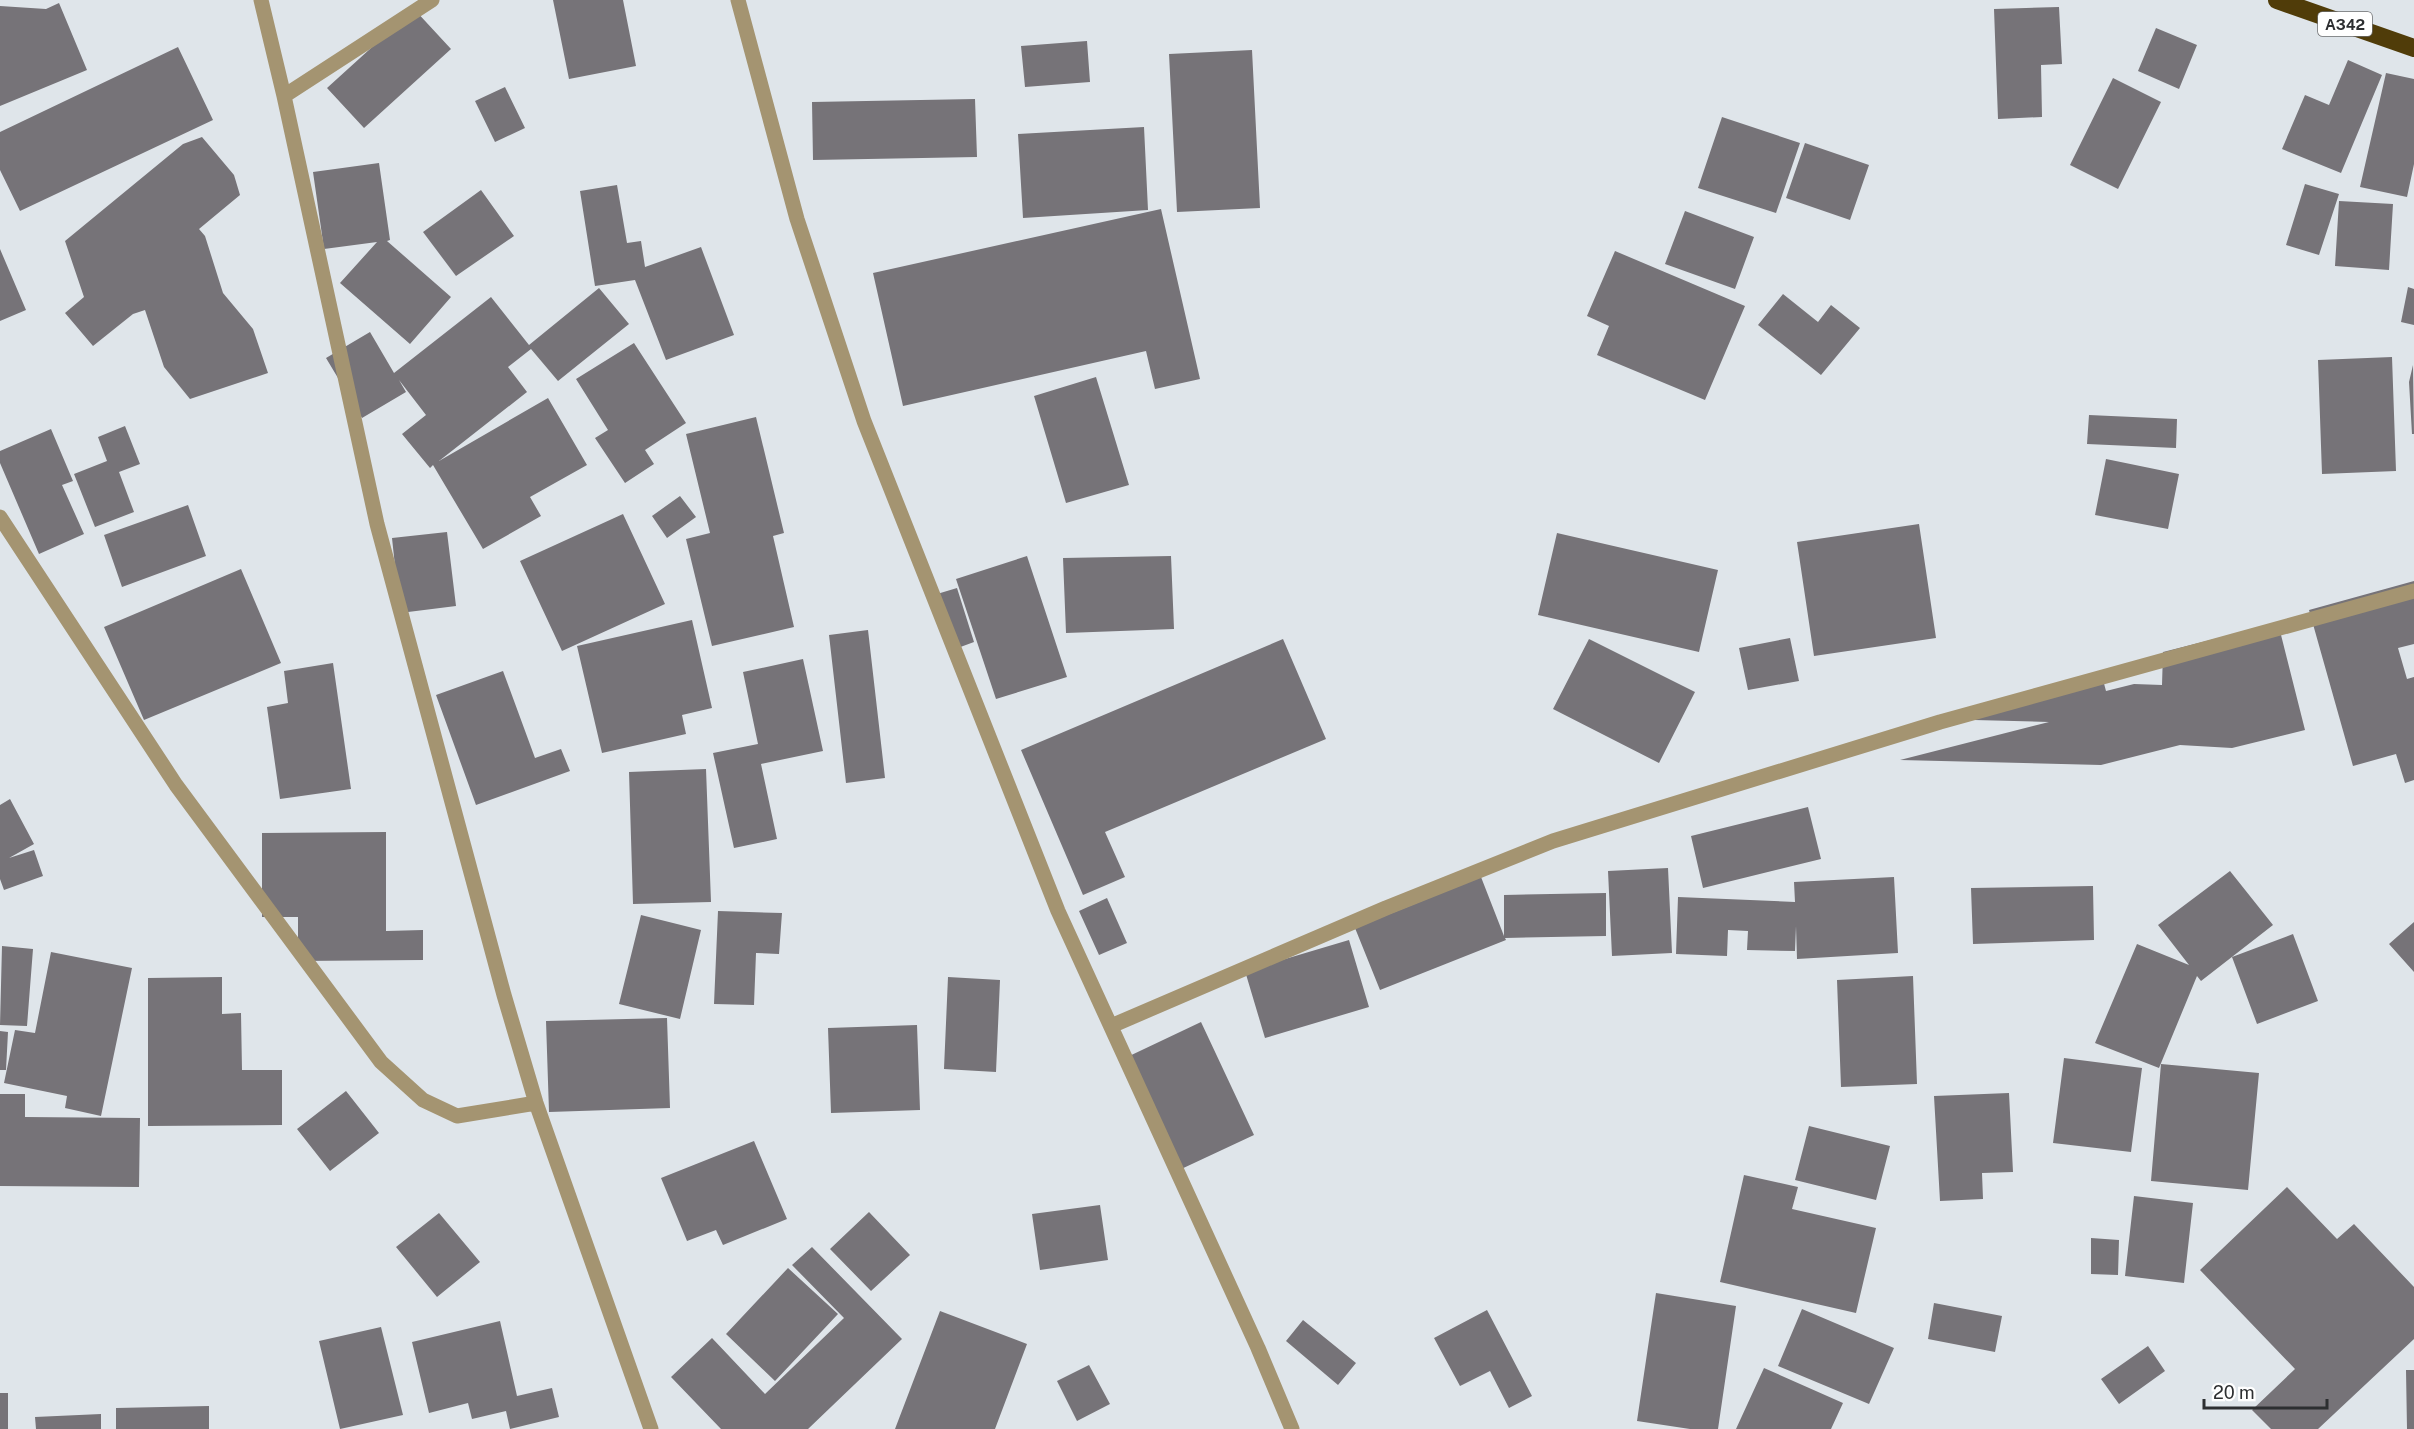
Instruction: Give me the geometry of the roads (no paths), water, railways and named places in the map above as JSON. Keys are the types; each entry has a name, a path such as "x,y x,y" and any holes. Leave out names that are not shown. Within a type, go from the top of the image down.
{"highway":[{"name":"A342","path":"2277,0 2414,48"}],"street":[{"path":"261,0 377,524 501,984 536,1103 651,1429"},
{"path":"284,96 432,0"},
{"path":"738,0 797,219 864,422 1058,911 1292,1429"},
{"path":"0,517 176,785 381,1062 423,1100 458,1116 536,1103"},
{"path":"1111,1026 1386,908 1553,841 1940,722 2414,591"}]}
